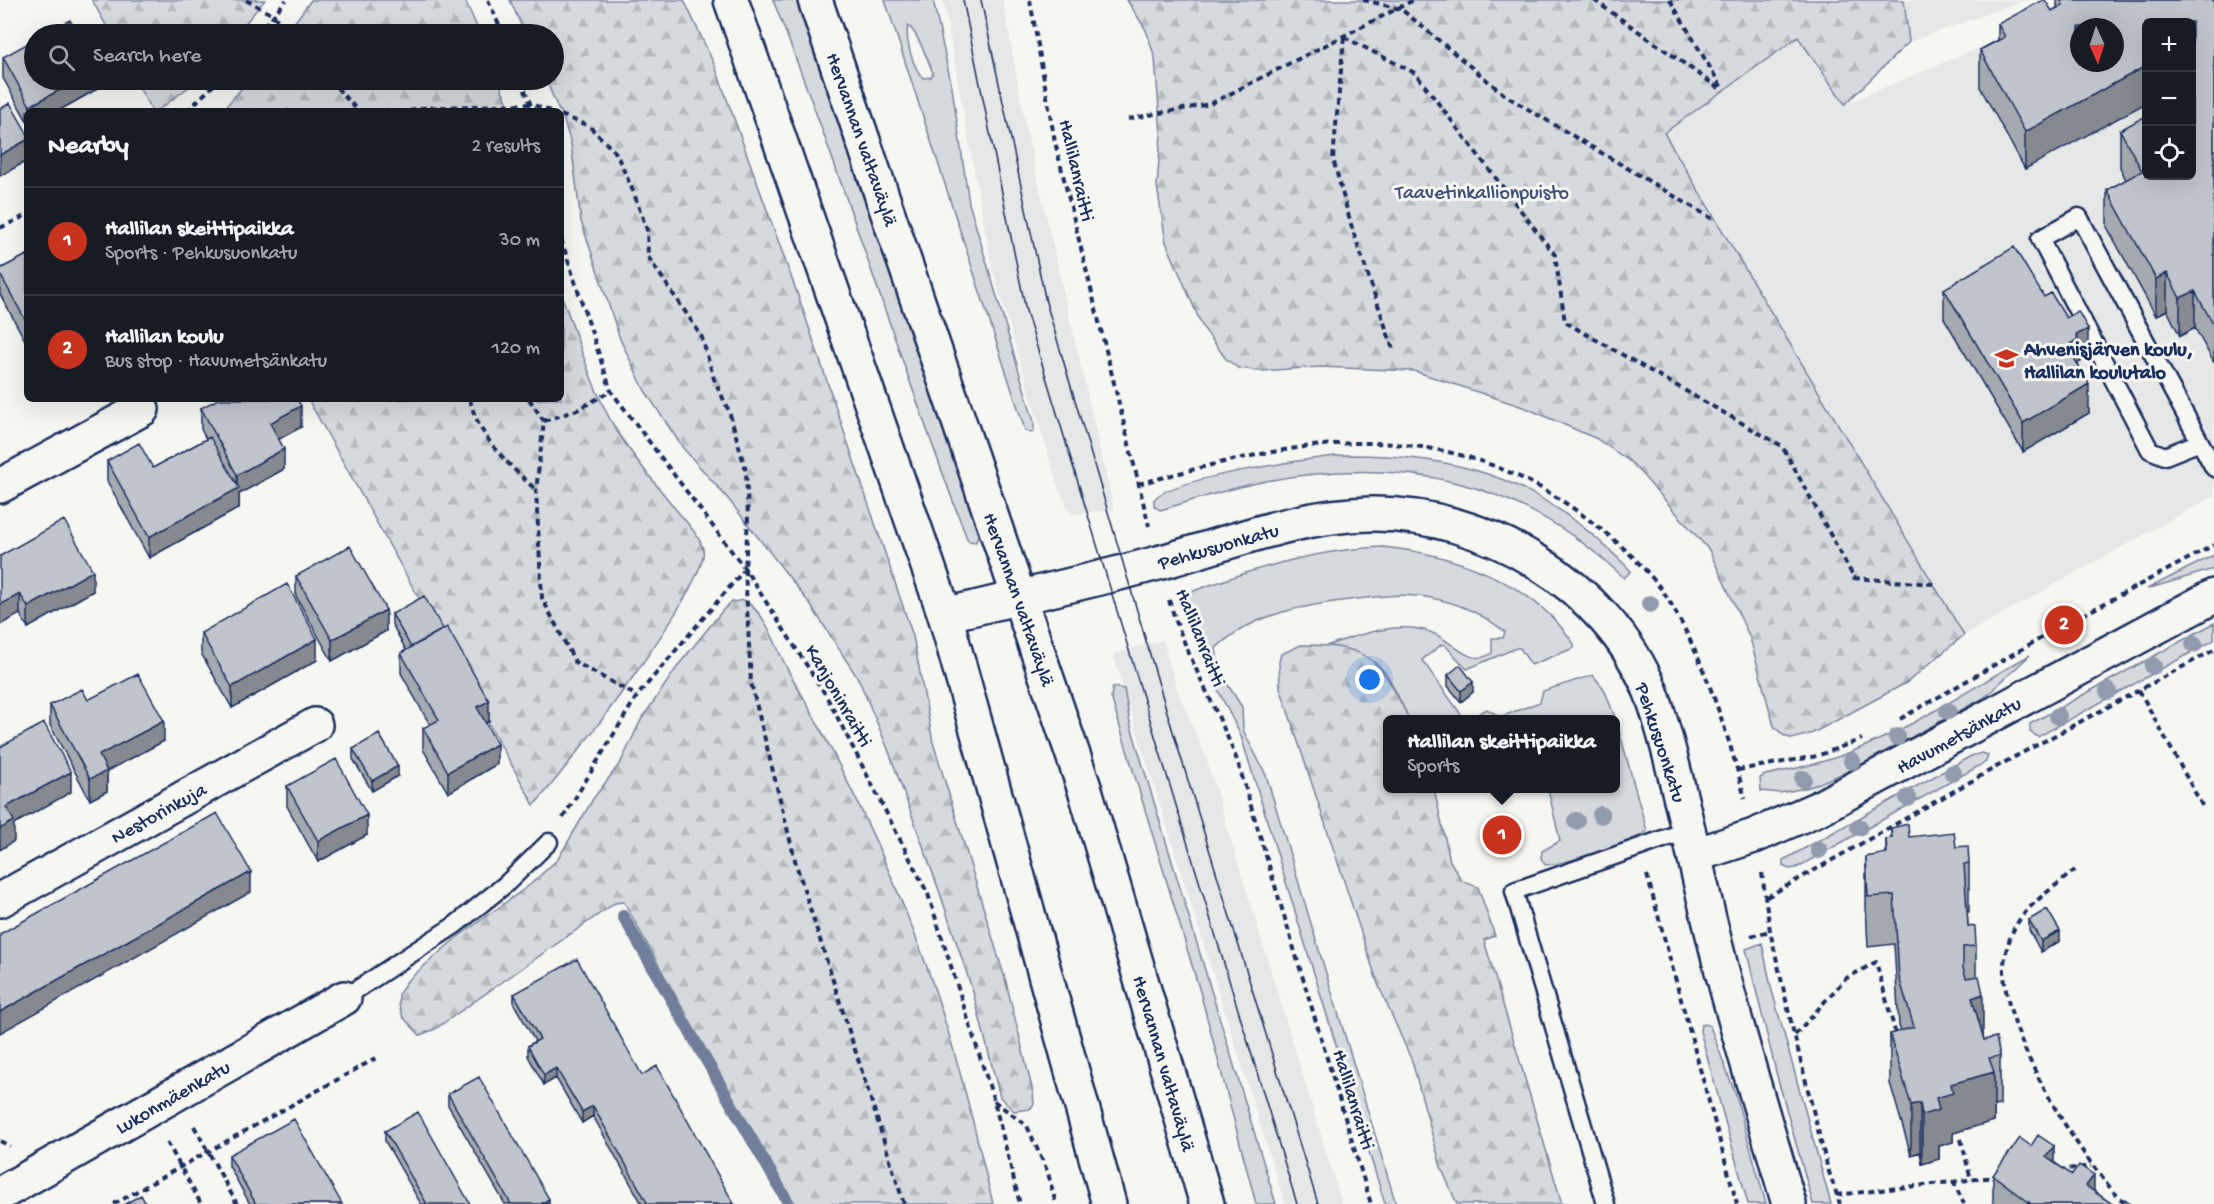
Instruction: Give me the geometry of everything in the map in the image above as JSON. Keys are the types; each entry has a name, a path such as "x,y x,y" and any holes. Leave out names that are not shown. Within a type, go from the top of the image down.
{"main road":[{"path":"731,0 945,615 1109,1204"},
{"name":"Hervannan valtaväylä","path":"815,0 1086,793 1207,1204"},
{"path":"0,486 142,409"},
{"name":"Pehkusuonkatu","path":"945,615 1159,562 1320,518 1371,514 1416,517 1449,524 1487,536 1518,550 1549,570 1581,596 1629,652 1650,691 1692,843 1716,946 1789,1204"},
{"name":"Havumetsänkatu","path":"1692,843 1754,836 1819,808 2214,596"},
{"name":"Nestorinkuja","path":"0,900 315,725"},
{"name":"Lukonmäenkatu","path":"0,1194 345,998"}],"lane":[{"path":"2200,442 2165,456 2150,450 2040,239 2079,217 2214,468"},
{"path":"345,998 455,925 506,884 549,842"},
{"path":"1606,1204 1514,891 1640,848 1692,843"}],"path":[{"path":"246,0 273,15 281,24"},
{"path":"266,24 286,0"},
{"path":"488,0 498,24"},
{"name":"Hallilanraitti","path":"1030,0 1055,142 1159,562 1177,626 1238,763 1371,1204"},
{"path":"1363,0 1401,9 1506,96 1716,221"},
{"path":"1128,119 1210,104 1401,9 1414,0"},
{"path":"1594,0 1724,91 1670,0"},
{"path":"1344,37 1333,159 1352,228 1394,352"},
{"path":"1344,37 1415,73 1555,255 1565,322 1782,446 1854,578 1934,584"},
{"path":"190,108 209,90"},
{"path":"339,90 355,108"},
{"path":"525,90 532,108"},
{"path":"417,108 531,104 542,108"},
{"path":"564,116 589,126 616,153 633,191 646,230 648,257 701,334 714,379 729,411 746,471 748,518 745,569 751,683 795,864 904,1204"},
{"path":"0,228 24,216"},
{"name":"Kanjoninraitti","path":"564,248 611,391 745,569 827,697 928,894 994,1101 1020,1204"},
{"path":"544,421 577,410 611,391"},
{"path":"471,402 473,414 502,459 536,491"},
{"path":"531,402 544,421 536,491 542,598 575,662 637,696"},
{"path":"1898,720 2064,625 2214,545"},
{"path":"549,842 637,696 745,569"},
{"path":"1767,897 2007,760 2214,650"},
{"path":"2139,690 2204,809"},
{"path":"1738,770 1817,756 1869,735"},
{"path":"1640,848 1737,1204"},
{"path":"2075,870 2034,904 2015,927 2004,970 2014,1018 2030,1060 2091,1166 2126,1204"},
{"path":"1770,931 1794,1035 1840,1204"},
{"path":"1794,1035 1845,979 1876,962 1898,1040"},
{"path":"114,1204 378,1057"},
{"path":"994,1101 1027,1126 1048,1173 1056,1204"},
{"path":"193,1123 237,1204"},
{"path":"1961,1138 1971,1180"},
{"path":"165,1139 201,1204"},
{"path":"2048,1171 2091,1166"},
{"path":"1837,1195 2004,1176"},
{"path":"1953,1181 1964,1204"}],"shaded area":[{"path":"943,0 1003,0 1026,129 1114,510 1071,514 1058,487 992,267"},
{"path":"1904,0 2026,0 1909,42"},
{"name":"Ahvenisjärven koulu, Hallilan koulutalo","path":"2093,0 2214,0 2214,496 1964,635 1664,133 1798,37 1845,104"},
{"path":"1163,640 1177,689 1206,758 1342,1204 1285,1204 1113,654"}],"green space":[{"path":"92,0 265,0 245,24 105,24"},
{"path":"311,0 465,0 476,24 293,24"},
{"path":"510,0 684,0 715,66 801,304 913,636 933,742 1006,982 1033,1092 1034,1104 1030,1109 1014,1111 1000,1097 973,992 941,896 888,749 859,680 810,604 729,500 683,448 645,391 620,339 581,221 571,144 564,121 564,108 558,108 550,90 564,90 564,24 521,24"},
{"path":"773,0 799,0 960,468 979,531 976,542 968,541 918,406 824,134"},
{"path":"885,0 933,0 952,88 969,203 1034,422 1034,431 1031,433 1025,430","holes":["908,26 929,62 933,73 931,77 924,78 913,61 907,32"]},
{"name":"Taavetinkallionpuisto","path":"1127,0 1904,0 1909,42 1845,104 1798,37 1664,133 1964,635 1906,683 1813,733 1792,739 1783,735 1774,726 1750,638 1709,550 1632,463 1597,439 1526,408 1414,371 1320,367 1261,371 1238,368 1226,359 1202,326 1166,242 1157,186 1161,134 1155,58 1146,30"},
{"path":"140,90 185,90 161,108 150,108"},
{"path":"240,90 502,90 510,108 225,108"},
{"path":"564,302 592,379 615,428 637,461 692,529 703,549 699,568 684,599 661,636 574,757 534,805 310,402 564,402"},
{"path":"1345,455 1430,460 1502,479 1535,495 1567,515 1599,540 1631,571 1624,578 1585,545 1544,518 1502,497 1458,483 1412,474 1365,471 1316,474 1253,484 1160,510 1154,506 1154,500 1165,492 1185,484 1243,470"},
{"path":"1383,547 1437,556 1490,575 1537,604 1557,622 1574,644 1574,648 1531,665 1520,648 1516,648 1467,669 1444,644 1441,645 1422,660 1461,715 1407,715 1394,687 1381,668 1363,656 1329,645 1379,630 1405,628 1430,632 1468,655 1484,657 1492,653 1492,638 1503,638 1505,632 1470,610 1441,600 1422,596 1375,597 1300,608 1264,618 1247,626 1216,648 1219,671 1242,707 1243,730 1266,775 1396,1204 1385,1204 1241,736 1200,654 1182,598 1198,589 1278,563 1361,548"},
{"path":"2214,555 2214,569 2147,589"},
{"path":"744,600 760,615 771,633 784,663 856,799 900,897 926,963 948,1031 993,1204 790,1204 624,902 615,903 435,1029 420,1035 403,1017 399,1005 399,994 407,981 455,939 531,884 558,859 593,799 621,762 641,720 680,663 723,610 732,602"},
{"path":"2214,623 2214,640 2038,737 2030,732 2030,724"},
{"path":"1301,645 1344,648 1359,653 1381,670 1407,715 1383,715 1383,793 1435,793 1450,861 1462,881 1478,887 1495,936 1484,940 1562,1204 1457,1204 1441,1167 1412,1061 1378,984 1280,687 1281,654"},
{"path":"2030,655 1985,697 1853,769 1810,787 1780,793 1761,791 1760,778 1765,775 1821,762 1865,746 1937,710"},
{"path":"1593,675 1604,689 1614,715 1505,715 1540,702 1543,691"},
{"path":"1113,687 1124,689 1130,723 1276,1204 1256,1204 1201,995 1111,697"},
{"path":"1487,709 1497,715 1476,715"},
{"path":"1620,734 1647,831 1598,852 1545,865 1541,858 1542,851 1560,841 1549,793 1620,793"},
{"path":"1982,753 1988,755 1986,762 1796,868 1789,869 1783,866 1783,860 1971,756"},
{"path":"1762,943 1771,987 1831,1204 1813,1204 1777,1076 1746,949"},
{"path":"1701,1025 1710,1026 1735,1093 1766,1204 1748,1204 1700,1031"}],"building":[{"path":"2043,0 2052,11 2063,5 2061,0 2214,0 2214,326 2195,291 2180,298 2167,273 2156,279 2107,190 2142,171 2142,180 2196,180 2196,18 2142,18 2142,68 2025,132 1980,50 2005,37 1998,24"},
{"path":"24,45 24,90 60,90 30,106 3,57"},
{"path":"10,103 24,128 24,142 0,155 0,109"},
{"path":"2142,118 2142,171 2120,130"},
{"path":"2014,247 2044,297 2051,293 2066,318 2078,311 2088,329 2076,335 2078,339 2067,346 2089,384 2023,423 1944,289"},
{"path":"24,257 24,318 0,274 0,269"},
{"path":"212,402 299,402 301,406 270,423 284,449 237,475 201,408"},
{"path":"210,437 239,488 149,537 107,461 139,443 153,468"},
{"path":"64,520 93,571 28,607 20,594 0,605 0,556"},
{"path":"350,546 386,610 332,640 296,576"},
{"path":"287,584 317,639 232,687 201,633"},
{"path":"424,596 443,629 411,647 392,614"},
{"path":"447,627 489,701 477,707 497,744 448,772 423,728 439,720 401,653"},
{"path":"1460,665 1473,682 1461,691 1448,675"},
{"path":"138,674 164,721 99,755 107,771 90,779 50,705 82,689 88,700"},
{"path":"44,723 71,772 6,807 14,821 0,829 0,747"},
{"path":"379,734 398,766 372,781 353,749"},
{"path":"336,759 367,815 318,841 287,786"},
{"path":"217,813 251,872 0,1012 0,934"},
{"path":"1908,824 1909,837 1954,832 1956,847 1968,846 1969,863 1964,864 1968,926 1975,927 1976,946 1963,947 1963,968 1966,978 1979,976 1983,994 1972,998 1984,1040 1996,1037 2000,1056 1989,1058 1994,1072 1951,1084 1953,1093 1936,1098 1939,1110 1922,1115 1920,1103 1911,1105 1890,1034 1914,1027 1899,977 1894,895 1868,897 1866,857 1887,853 1886,839 1892,838 1891,828"},
{"path":"2047,909 2060,931 2041,941 2029,920"},
{"path":"577,959 642,1075 657,1066 734,1204 648,1204 593,1106 582,1112 556,1068 544,1075 528,1046 540,1039 514,994"},
{"path":"479,1077 549,1199 541,1204 511,1204 448,1094"},
{"path":"418,1112 470,1204 427,1204 385,1131"},
{"path":"294,1119 342,1204 256,1204 229,1155"},
{"path":"2038,1135 2054,1146 2046,1157 2072,1175 2079,1165 2094,1175 2086,1186 2112,1204 2029,1204 1993,1175 2020,1138 2031,1146"},
{"path":"141,1195 146,1204 125,1204"}],"waterway":[{"path":"623,916 789,1204"}],"tram line":[{"path":"963,0 1026,311 1297,1204"},
{"path":"981,0 1046,302 1167,712 1318,1204"}],"place":[{"name":"Ahvenisjärven koulu, Hallilan koulutalo","path":"2006,359"},
{"name":"Hallilan koulu","path":"2064,625"},
{"name":"Hallilan skeittipaikka","path":"1502,835"}]}
